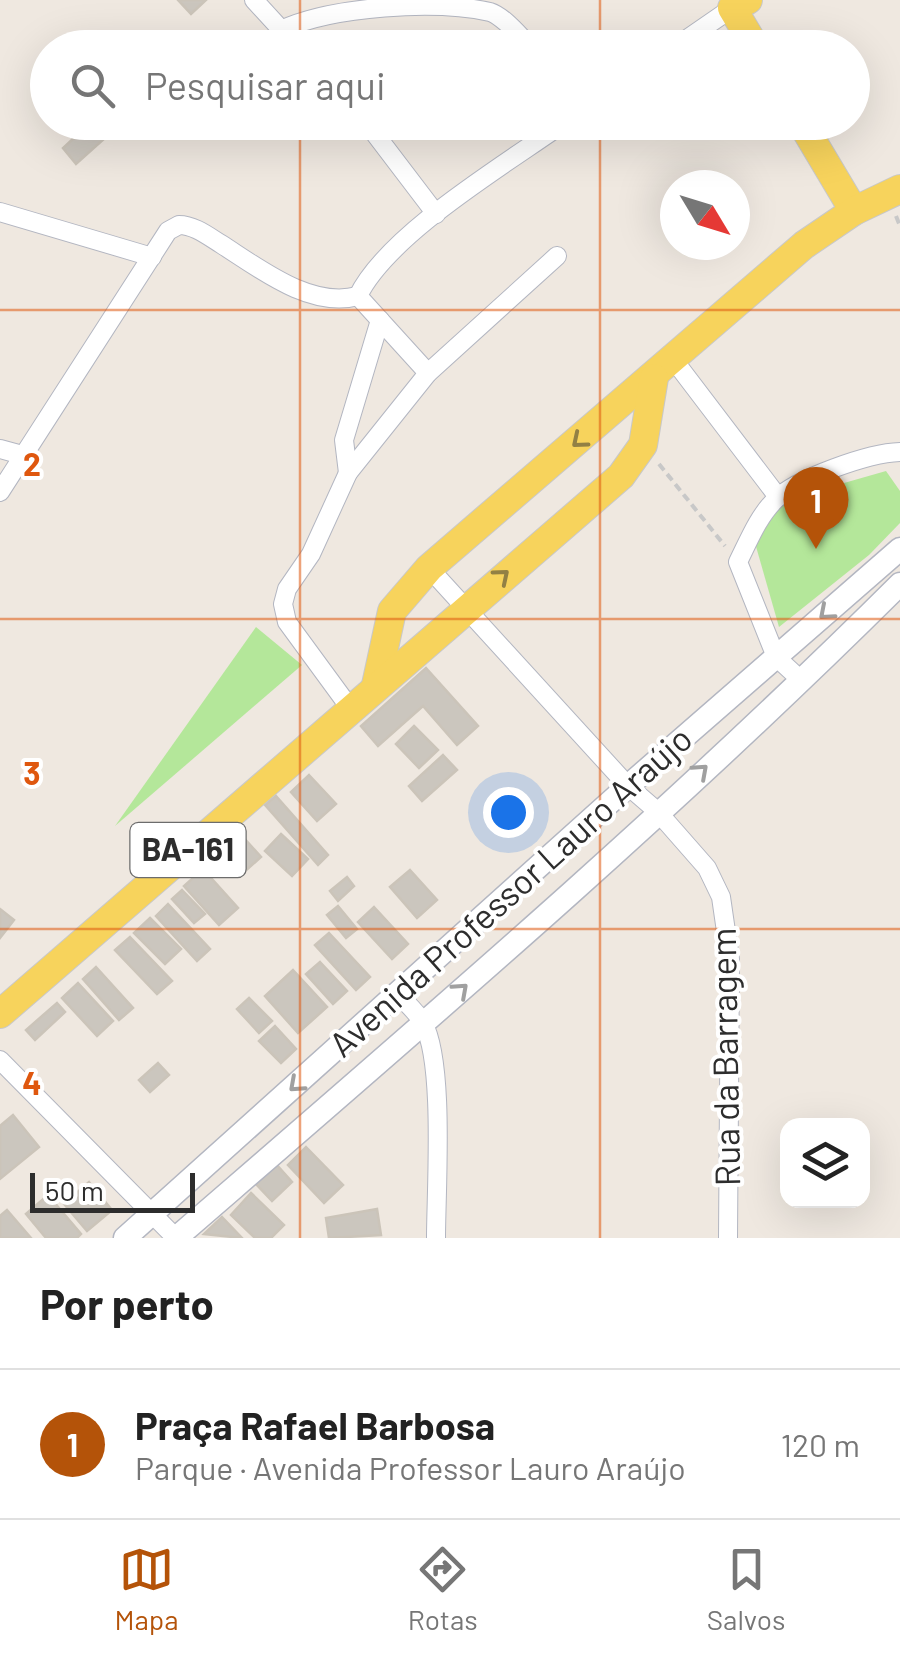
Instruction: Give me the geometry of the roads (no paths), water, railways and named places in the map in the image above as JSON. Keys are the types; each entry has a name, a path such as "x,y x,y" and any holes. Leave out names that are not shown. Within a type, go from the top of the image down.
{"main road":[{"path":"735,3 748,30"},
{"path":"812,140 854,211"},
{"path":"376,686 392,611 429,568 804,244 854,211 900,189"},
{"name":"BA-161","path":"0,1014 464,608 621,476 643,445 663,369"}],"street":[{"path":"254,0 281,30 313,15 394,4 454,4 493,12 512,30"},
{"path":"698,30 735,3"},
{"path":"380,140 436,214"},
{"path":"358,296 369,273 436,214 540,140"},
{"path":"0,212 152,257"},
{"path":"0,492 168,231 186,225 332,302 358,296"},
{"path":"350,708 286,622 283,604 348,473 428,373 557,256"},
{"path":"358,296 428,373"},
{"path":"348,473 344,440 380,320"},
{"path":"663,369 778,496"},
{"path":"0,450 22,456"},
{"path":"802,681 776,657 738,562 760,519 778,496 875,453 900,452"},
{"name":"Avenida Professor Lauro Araújo","path":"125,1238 628,786 900,550"},
{"name":"Rua da Barragem","path":"429,568 628,786 657,811 707,868 721,897 730,958 728,1238"},
{"name":"Avenida Professor Lauro Araújo","path":"176,1238 424,1024 802,681 900,584"},
{"path":"398,994 424,1024 435,1080 436,1238"},
{"path":"0,1060 176,1238"}],"place":[{"name":"Praça Rafael Barbosa","path":"816,549"}]}
